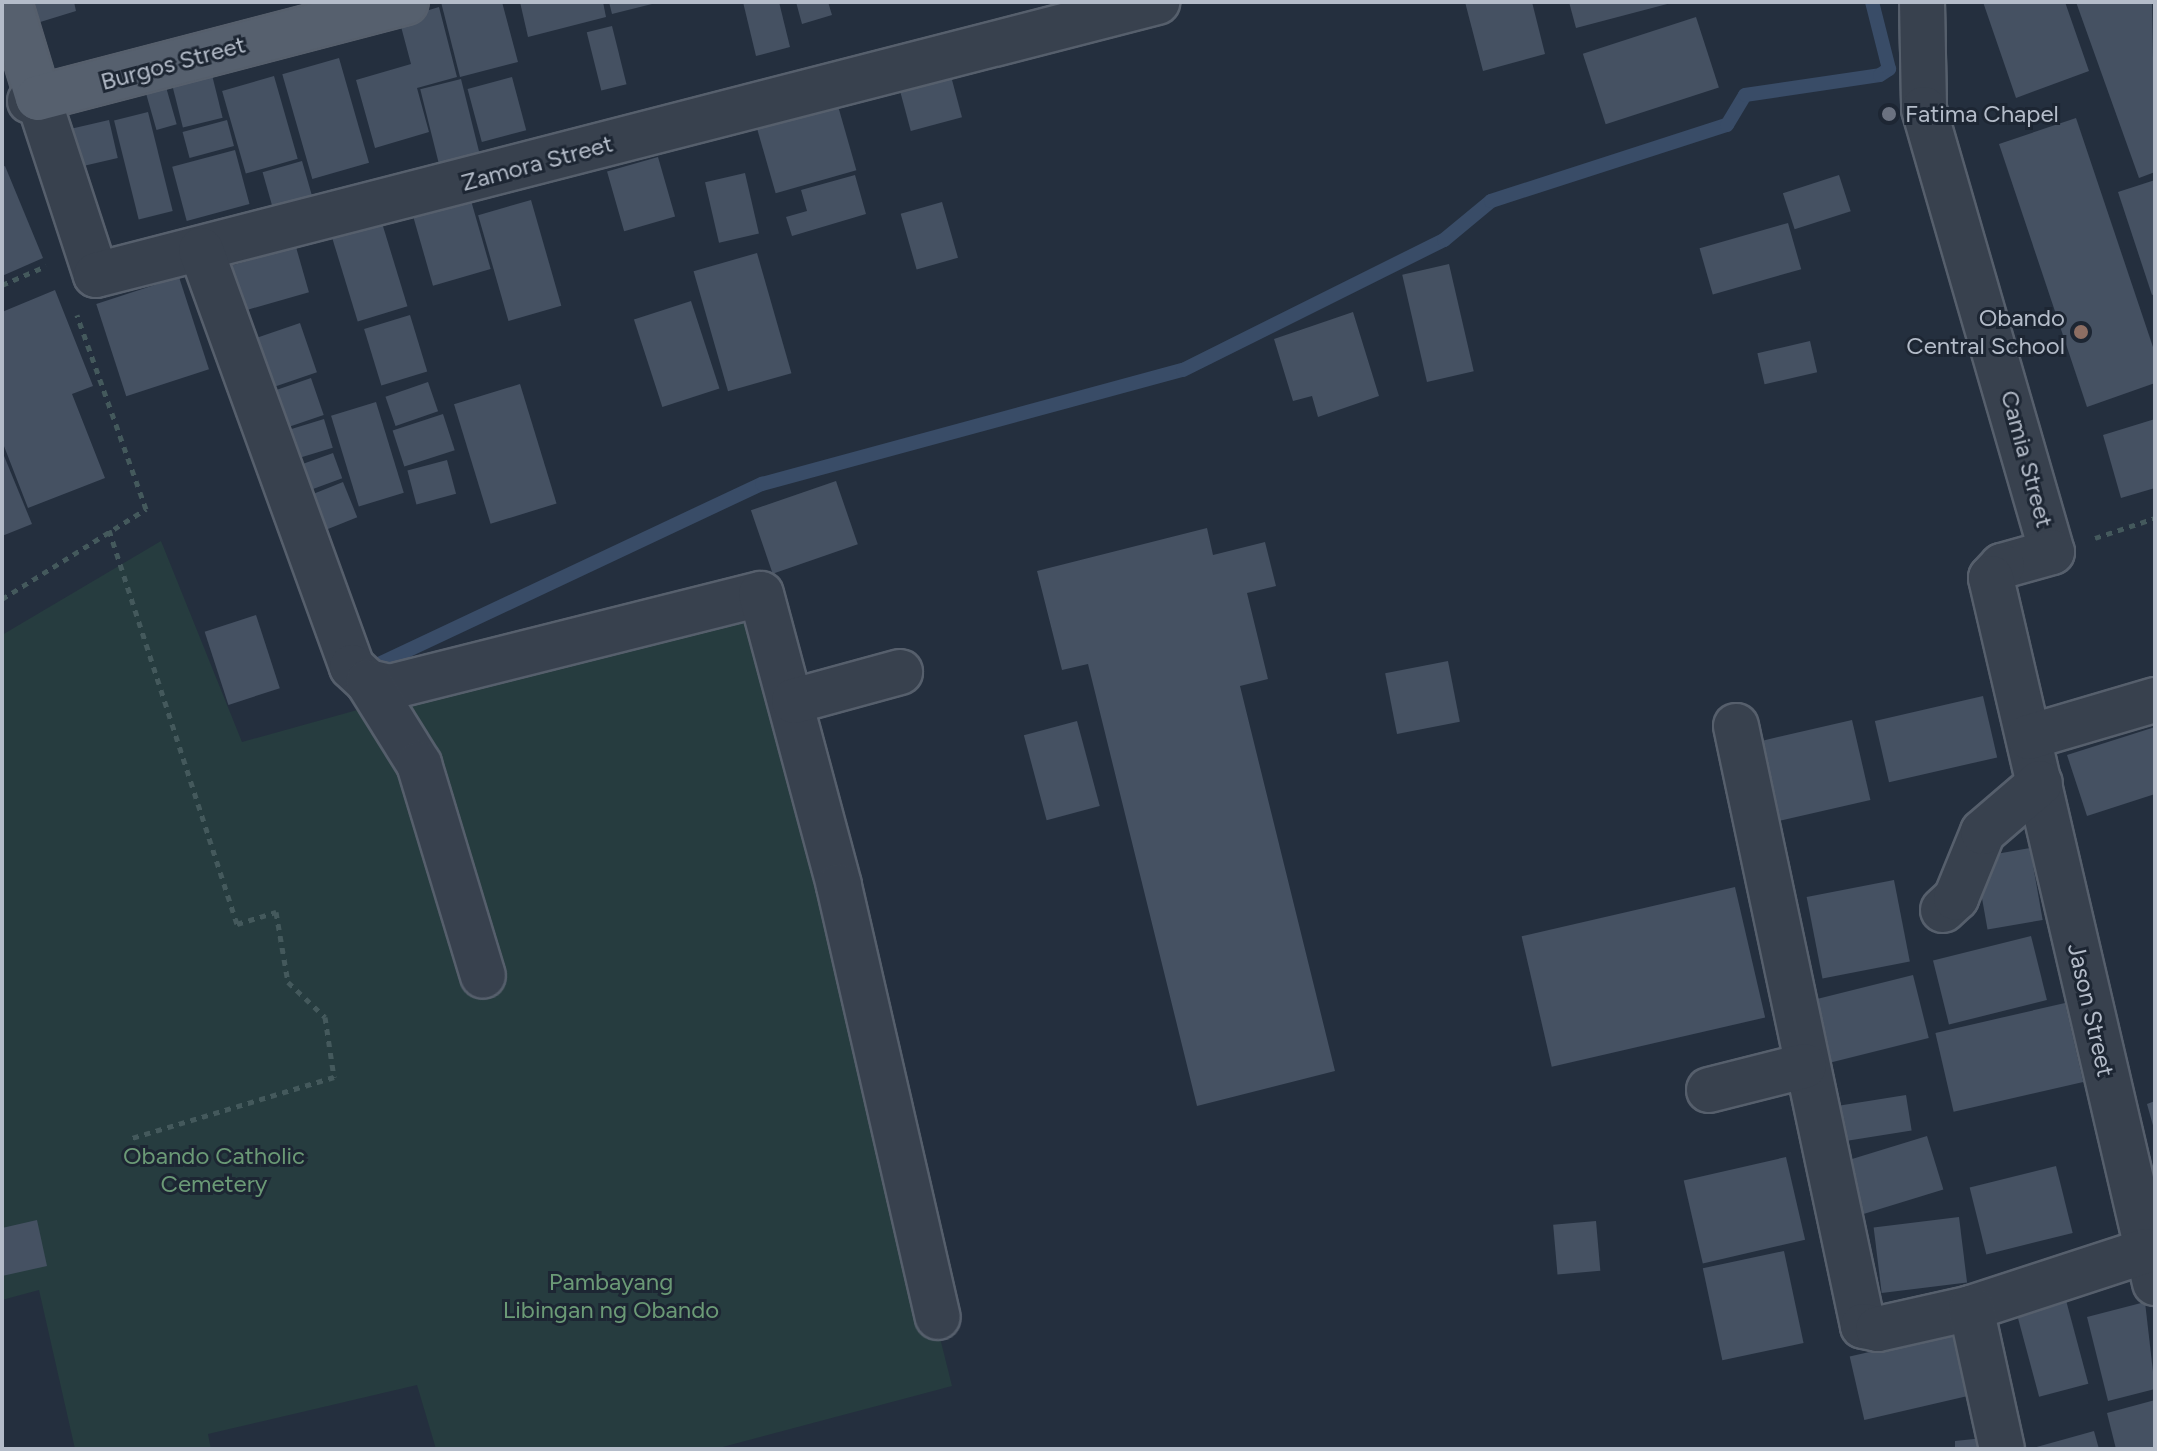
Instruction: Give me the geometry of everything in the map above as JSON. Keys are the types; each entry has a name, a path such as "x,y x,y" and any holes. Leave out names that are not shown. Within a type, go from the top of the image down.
{"main road":[{"path":"9,2 34,100"},
{"name":"Burgos Street","path":"34,100 406,2"}],"street":[{"name":"Zamora Street","path":"34,100 96,275 1157,2"},
{"name":"Camia Street","path":"1922,2 1924,109 2052,552 2002,566 1991,578 2029,737"},
{"path":"201,250 352,667 368,682 419,764 483,976"},
{"path":"368,682 390,687 761,594 794,701 938,1317"},
{"path":"794,701 900,672"},
{"path":"2029,737 2155,700"},
{"path":"1736,726 1804,1066 1863,1326 1878,1329 2150,1267"},
{"name":"Jason Street","path":"2029,737 2150,1267"},
{"path":"1943,910 1956,898 1983,832 2040,783"},
{"path":"1709,1090 1804,1066"},
{"path":"1971,1308 2002,1449"}],"path":[{"path":"2,285 54,263"},
{"path":"2,599 146,509 72,300"},
{"path":"2052,552 2155,518"},
{"path":"109,530 237,924 276,912 288,982 325,1017 334,1077 128,1139"}],"green space":[{"path":"161,541 242,742 756,599 952,1386 715,1449 436,1449 417,1385 208,1434 211,1449 75,1449 39,1290 2,1300 2,635"}],"building":[{"path":"31,2 74,2 76,11 37,23"},
{"path":"441,2 502,2 518,62 460,77"},
{"path":"520,2 603,2 606,17 528,37"},
{"path":"609,2 656,2 656,3 612,14"},
{"path":"743,2 779,2 790,47 756,56"},
{"path":"796,2 828,2 832,15 802,24"},
{"path":"1465,2 1532,2 1545,54 1483,71"},
{"path":"1569,2 1671,2 1671,3 1576,28"},
{"path":"1983,2 2065,2 2089,71 2016,98"},
{"path":"2076,2 2152,2 2155,172 2139,178"},
{"path":"439,7 457,77 417,88 429,132 375,148 356,80 411,64 399,19"},
{"path":"1696,17 1719,87 1606,124 1583,54"},
{"path":"612,26 627,84 601,91 587,32"},
{"path":"339,58 369,163 312,179 282,74"},
{"path":"948,65 962,117 911,131 897,79"},
{"path":"212,75 223,118 183,128 172,85"},
{"path":"274,76 298,159 246,174 222,91"},
{"path":"512,77 526,130 482,142 468,89"},
{"path":"461,79 480,154 439,164 420,89"},
{"path":"164,80 177,124 156,130 144,86"},
{"path":"836,99 856,170 776,193 755,122"},
{"path":"148,112 173,211 139,219 114,120"},
{"path":"2076,118 2155,353 2155,383 2087,407 1999,144"},
{"path":"109,120 118,158 78,167 69,129"},
{"path":"227,120 234,146 190,158 183,132"},
{"path":"235,150 249,204 187,221 172,167"},
{"path":"658,157 675,217 624,231 607,172"},
{"path":"302,161 312,196 273,207 263,172"},
{"path":"5,166 43,258 2,276 2,167"},
{"path":"745,173 759,233 719,243 705,182"},
{"path":"855,175 866,214 792,236 786,217 807,211 801,190"},
{"path":"1839,175 1851,211 1795,229 1783,193"},
{"path":"2155,180 2155,294 2152,295 2118,192"},
{"path":"470,197 491,269 433,286 412,214"},
{"path":"531,200 561,306 508,321 478,215"},
{"path":"942,202 958,258 917,270 901,214"},
{"path":"382,223 407,306 358,321 332,238"},
{"path":"1788,223 1801,269 1713,294 1700,248"},
{"path":"296,247 309,292 245,311 232,265"},
{"path":"757,253 791,373 728,391 694,271"},
{"path":"1449,264 1474,371 1427,382 1402,275"},
{"path":"179,277 209,369 126,396 96,304"},
{"path":"55,290 93,386 72,394 105,478 28,508 2,441 2,312"},
{"path":"691,301 719,388 662,407 634,320"},
{"path":"1353,312 1379,396 1318,417 1312,396 1293,401 1274,339"},
{"path":"410,315 427,371 381,385 364,329"},
{"path":"300,323 317,372 265,390 248,341"},
{"path":"1810,341 1817,372 1765,384 1757,353"},
{"path":"311,378 324,415 275,432 262,395"},
{"path":"428,382 438,411 396,426 385,397"},
{"path":"520,384 557,504 491,524 454,404"},
{"path":"376,402 404,493 359,507 331,416"},
{"path":"443,414 455,450 404,467 393,430"},
{"path":"324,419 333,448 284,463 275,434"},
{"path":"2155,419 2155,488 2121,498 2103,435"},
{"path":"2,451 32,524 2,536"},
{"path":"333,453 342,478 298,494 289,469"},
{"path":"447,460 456,494 416,504 407,471"},
{"path":"836,481 858,544 773,574 751,510"},
{"path":"343,482 357,517 316,534 301,499"},
{"path":"1207,528 1213,555 1265,542 1276,586 1247,593 1268,679 1240,686 1335,1071 1197,1106 1088,664 1062,670 1037,571"},
{"path":"256,615 280,688 228,705 205,632"},
{"path":"1448,661 1460,722 1397,734 1385,673"},
{"path":"1983,696 1997,757 1889,782 1875,721"},
{"path":"1852,720 1870,800 1780,821 1761,741"},
{"path":"1077,721 1100,806 1047,820 1024,735"},
{"path":"2155,727 2155,794 2087,816 2067,755"},
{"path":"2030,848 2043,920 1988,930 1975,858"},
{"path":"1894,880 1910,961 1822,978 1807,897"},
{"path":"1735,887 1765,1018 1552,1067 1522,936"},
{"path":"2031,936 2047,1000 1949,1024 1933,960"},
{"path":"1913,975 1929,1038 1831,1063 1815,999"},
{"path":"2065,1003 2083,1082 1954,1112 1935,1033"},
{"path":"1906,1095 1912,1131 1832,1143 1826,1108"},
{"path":"2155,1101 2155,1129 2154,1129 2147,1104"},
{"path":"1927,1136 1943,1190 1855,1216 1839,1163"},
{"path":"1786,1157 1805,1240 1703,1263 1684,1181"},
{"path":"2056,1166 2073,1233 1986,1254 1970,1188"},
{"path":"1959,1217 1967,1283 1882,1293 1874,1227"},
{"path":"37,1220 47,1266 2,1276 2,1228"},
{"path":"1596,1221 1600,1271 1558,1275 1553,1225"},
{"path":"1784,1251 1804,1343 1722,1360 1703,1268"},
{"path":"2063,1289 2088,1384 2039,1397 2014,1302"},
{"path":"2145,1302 2155,1389 2108,1401 2087,1317"},
{"path":"1952,1333 1967,1396 1864,1420 1850,1357"},
{"path":"2155,1400 2155,1449 2116,1449 2107,1413"},
{"path":"2094,1431 2099,1449 2033,1449 2033,1448"},
{"path":"1993,1437 1994,1449 1955,1449 1955,1441"}],"waterway":[{"path":"366,670 762,484 1183,370 1444,240 1491,201 1727,125 1745,95 1880,75 1889,69 1872,2"}],"place":[{"name":"Fatima Chapel","path":"1889,114"},
{"name":"Obando Central School","path":"2081,332"}],"park label":[{"name":"Obando Catholic Cemetery","path":"214,1170"},
{"name":"Pambayang Libingan ng Obando","path":"611,1296"}]}
